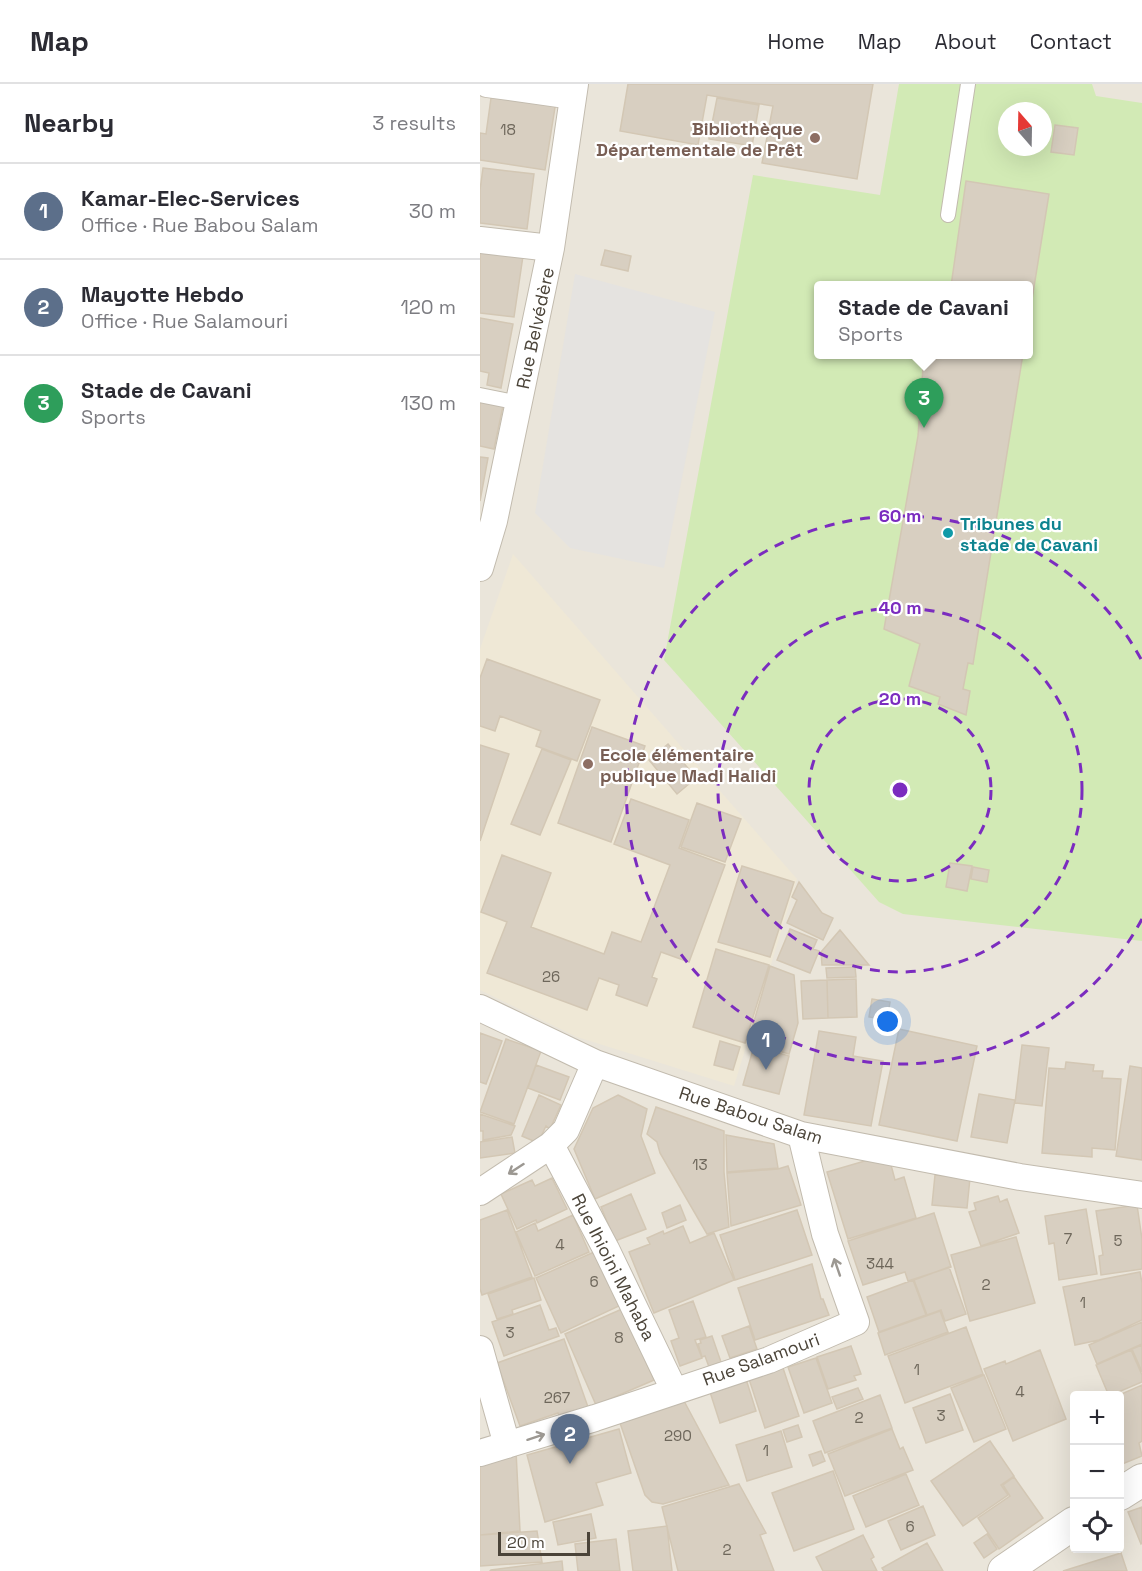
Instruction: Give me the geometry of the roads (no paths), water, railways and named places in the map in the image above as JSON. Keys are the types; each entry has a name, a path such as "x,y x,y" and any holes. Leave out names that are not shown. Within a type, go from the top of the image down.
{"street":[{"path":"487,84 574,90"},
{"name":"Rue Belvédère","path":"480,568 485,530 519,403 551,248 574,90"},
{"path":"480,240 551,248"},
{"name":"Rue Babou Salam","path":"480,1008 595,1063 801,1135 1020,1177 1142,1195"},
{"path":"480,1192 551,1145 566,1130 595,1063"},
{"name":"Rue Salamouri","path":"480,1452 595,1418 769,1360 856,1322 825,1234 801,1135"},
{"name":"Rue Ihioini Mahaba","path":"551,1145 606,1249 674,1390"},
{"path":"480,1349 507,1445"},
{"path":"1124,1491 1142,1480"},
{"path":"1004,1571 1070,1526"}],"lane":[{"path":"948,215 968,84"},
{"path":"480,395 519,403"}],"place":[{"name":"Bibliothèque Départementale de Prêt","path":"815,138"},
{"name":"Stade de Cavani","path":"924,428"},
{"name":"Tribunes du stade de Cavani","path":"948,533"},
{"name":"Ecole élémentaire publique Madi Halidi","path":"588,764"},
{"name":"Kamar-Elec-Services","path":"766,1070"},
{"name":"Mayotte Hebdo","path":"570,1464"}]}
